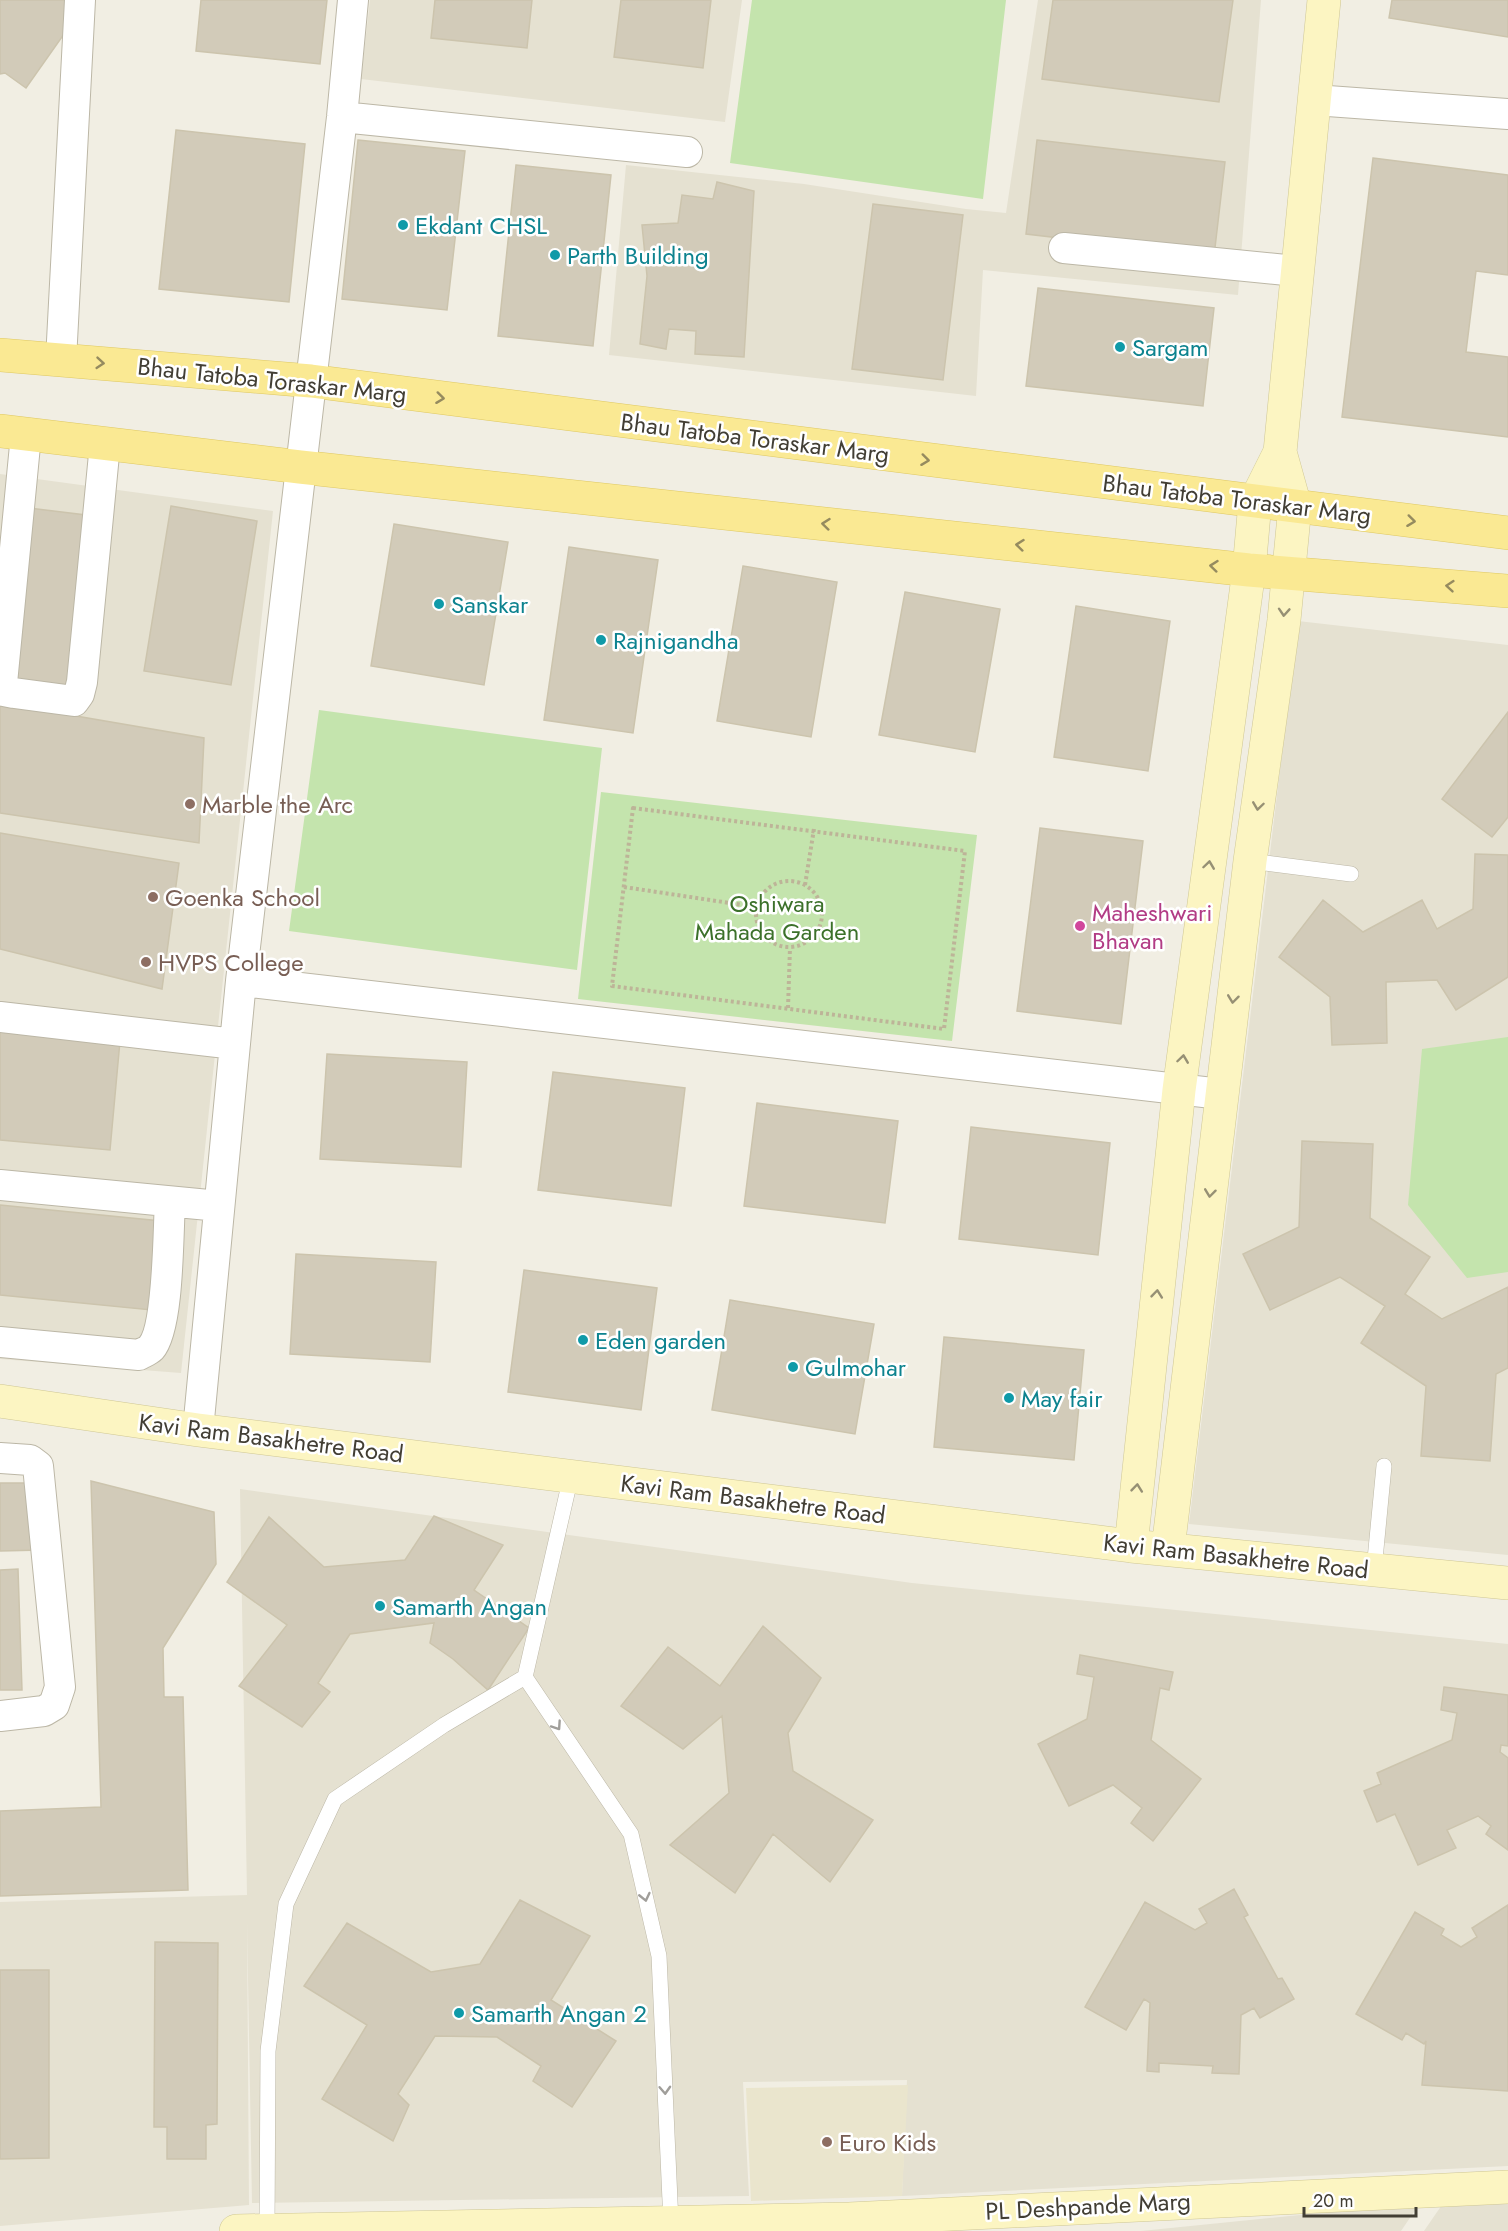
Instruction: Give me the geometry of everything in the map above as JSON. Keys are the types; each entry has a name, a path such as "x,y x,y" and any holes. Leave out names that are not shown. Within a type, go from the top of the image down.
{"main road":[{"name":"Bhau Tatoba Toraskar Marg","path":"0,355 311,381 1508,533"},
{"path":"13,433 300,467 1249,570 1508,591"}],"street":[{"path":"61,360 80,0"},
{"path":"198,1430 241,981 342,117 353,0"},
{"path":"1168,1550 1250,861 1284,620 1295,506 1280,452 1324,0"},
{"path":"1314,100 1508,114"},
{"path":"342,117 687,152"},
{"path":"1064,248 1296,271"},
{"path":"13,433 2,683 4,691 74,701 80,694 82,682 105,444"},
{"path":"1131,1546 1179,1090 1249,570 1256,502 1280,452"},
{"path":"241,981 1221,1094"},
{"path":"0,1017 235,1044"},
{"path":"0,1185 219,1206"},
{"path":"0,1342 139,1355 151,1348 157,1335 165,1295 170,1202"},
{"name":"Kavi Ram Basakhetre Road","path":"0,1401 198,1430 1131,1546 1508,1583"},
{"path":"0,1458 30,1460 38,1466 60,1687 54,1705 44,1711 0,1716"},
{"name":"PL Deshpande Marg","path":"236,2231 671,2223 848,2225 1508,2187"}],"lane":[{"path":"1250,861 1351,874"},
{"path":"1374,1570 1384,1466"},
{"path":"267,2230 268,2050 286,1904 335,1799 444,1725 525,1677 571,1476"},
{"path":"525,1677 630,1834 659,1956 671,2223"}],"path":[{"path":"633,808 965,851 944,1029 612,986 624,887 633,808"},
{"path":"805,885 814,830"},
{"path":"791,881 805,885 819,899 821,921 813,937 802,946 790,948 773,944 764,937 758,927 756,907 758,898 770,886 791,881"},
{"path":"624,887 756,907"},
{"path":"788,1008 790,948"}],"shaded area":[{"path":"370,0 742,0 725,122 361,79"},
{"path":"1038,0 1261,0 1238,295 983,270 976,396 609,355 626,165 804,184 1006,213"},
{"path":"0,474 273,511 181,1373 0,1359"},
{"path":"1298,621 1508,645 1508,1555 1189,1524"},
{"path":"240,1489 912,1583 1508,1644 1508,2166 902,2196 907,2080 743,2082 749,2196 252,2203 247,1922 249,2205 0,2226 0,1902 247,1895"},
{"name":"Euro Kids","path":"908,2085 902,2196 751,2201 746,2088"},
{"path":"1508,2195 1508,2231 1424,2231 1448,2196"},
{"path":"1420,2203 1401,2231 1141,2231"}],"green space":[{"path":"752,0 1006,0 983,199 730,163"},
{"path":"319,710 602,748 577,970 289,931"},
{"name":"Oshiwara Mahada Garden","path":"601,792 977,835 952,1041 578,999"},
{"path":"1508,1037 1508,1272 1467,1278 1408,1205 1422,1049"}],"building":[{"path":"0,0 88,0 26,88 5,73 0,74"},
{"path":"201,0 327,0 320,64 196,51"},
{"path":"435,0 532,0 527,48 431,38"},
{"path":"621,0 711,0 703,68 614,57"},
{"path":"1053,0 1233,0 1219,102 1042,79"},
{"path":"1392,0 1508,0 1508,37 1389,18"},
{"path":"176,130 305,144 289,302 159,289"},
{"name":"Ekdant CHSL","path":"358,140 465,151 447,310 342,299"},
{"path":"1037,140 1225,162 1214,256 1026,234"},
{"path":"1373,158 1508,175 1508,275 1476,271 1466,352 1508,357 1508,437 1342,417"},
{"name":"Parth Building","path":"516,165 611,175 593,346 498,336"},
{"path":"717,182 754,191 744,357 695,354 696,331 669,329 666,349 640,344 647,276 642,225 678,223 682,195 713,199"},
{"path":"873,204 963,215 943,380 852,369"},
{"name":"Sargam","path":"1038,288 1214,308 1203,406 1026,386"},
{"path":"171,506 257,521 231,685 144,671"},
{"path":"29,508 94,516 74,691 9,684"},
{"name":"Sanskar","path":"394,524 508,542 484,685 371,666"},
{"name":"Rajnigandha","path":"569,547 658,560 633,733 544,720"},
{"path":"743,566 837,582 811,737 717,721"},
{"path":"905,592 1000,609 975,752 879,735"},
{"path":"1076,606 1170,621 1148,771 1054,757"},
{"path":"0,703 204,738 199,843 0,813"},
{"path":"1508,712 1508,817 1492,837 1442,799"},
{"name":"Maheshwari Bhavan","path":"1040,828 1143,841 1121,1024 1017,1011"},
{"path":"0,833 179,863 162,989 0,949"},
{"path":"1475,854 1508,855 1508,977 1456,1010 1437,980 1386,982 1387,1043 1332,1045 1330,997 1279,957 1323,900 1363,932 1422,900 1437,929 1473,909"},
{"path":"0,1030 120,1041 110,1150 0,1140"},
{"path":"327,1054 467,1062 461,1167 320,1159"},
{"path":"553,1072 685,1088 671,1206 538,1190"},
{"path":"757,1103 898,1121 885,1223 744,1206"},
{"path":"971,1127 1110,1143 1098,1255 959,1239"},
{"path":"1302,1141 1373,1144 1370,1218 1430,1257 1405,1294 1442,1319 1508,1287 1508,1368 1496,1374 1490,1461 1421,1456 1426,1386 1361,1343 1385,1306 1340,1277 1270,1310 1243,1254 1299,1227"},
{"path":"0,1205 161,1221 152,1310 0,1295"},
{"path":"296,1254 436,1262 430,1362 290,1354"},
{"name":"Eden garden","path":"524,1270 657,1288 641,1410 508,1392"},
{"name":"Gulmohar","path":"730,1300 874,1324 855,1434 712,1410"},
{"name":"May fair","path":"944,1337 1084,1350 1074,1460 934,1447"},
{"path":"91,1481 214,1512 216,1564 163,1648 164,1697 183,1697 188,1890 0,1896 0,1811 101,1807"},
{"path":"0,1483 38,1483 41,1550 0,1551"},
{"name":"Samarth Angan","path":"434,1516 503,1545 474,1590 529,1628 488,1690 453,1659 430,1643 434,1623 350,1634 318,1683 330,1692 302,1727 239,1686 287,1625 227,1582 269,1517 324,1567 405,1560"},
{"path":"18,1569 22,1690 0,1690 0,1570"},
{"path":"763,1626 821,1678 788,1733 793,1771 873,1820 830,1882 773,1834 735,1893 670,1845 729,1793 722,1716 683,1749 621,1706 668,1647 720,1686"},
{"path":"1080,1655 1173,1672 1169,1690 1160,1688 1151,1740 1201,1779 1153,1841 1131,1823 1142,1808 1113,1785 1069,1806 1038,1744 1087,1719 1094,1677 1077,1674"},
{"path":"1444,1687 1508,1695 1508,1746 1501,1745 1500,1752 1508,1758 1508,1850 1486,1834 1491,1826 1478,1816 1447,1830 1456,1848 1418,1865 1395,1814 1377,1822 1364,1791 1381,1784 1377,1773 1452,1740 1457,1713 1441,1710"},
{"path":"1234,1889 1248,1915 1244,1917 1278,1979 1282,1978 1294,1999 1260,2018 1254,2008 1241,2015 1239,2074 1212,2073 1213,2066 1159,2063 1159,2072 1147,2071 1150,2003 1144,1999 1126,2030 1085,2007 1145,1902 1195,1930 1207,1923 1199,1909"},
{"name":"Samarth Angan 2","path":"520,1900 590,1936 551,2000 616,2041 572,2107 533,2081 541,2066 497,2037 435,2036 398,2094 409,2105 393,2141 322,2099 367,2025 304,1986 347,1923 431,1972 480,1964"},
{"path":"1508,1905 1508,2091 1422,2085 1426,2041 1424,2044 1406,2033 1402,2040 1356,2014 1415,1912 1444,1929 1441,1935 1461,1947 1477,1937 1472,1928"},
{"path":"155,1942 218,1943 217,2124 206,2125 206,2159 167,2159 167,2127 154,2127"},
{"path":"0,1970 49,1970 49,2158 0,2159"}],"place":[{"name":"Ekdant CHSL","path":"403,225"},
{"name":"Parth Building","path":"555,255"},
{"name":"Sargam","path":"1120,347"},
{"name":"Sanskar","path":"439,604"},
{"name":"Rajnigandha","path":"601,640"},
{"name":"Marble the Arc","path":"190,804"},
{"name":"Goenka School","path":"153,897"},
{"name":"Maheshwari Bhavan","path":"1080,926"},
{"name":"HVPS College","path":"146,962"},
{"name":"Eden garden","path":"583,1340"},
{"name":"Gulmohar","path":"793,1367"},
{"name":"May fair","path":"1009,1398"},
{"name":"Samarth Angan","path":"380,1606"},
{"name":"Samarth Angan 2","path":"459,2013"},
{"name":"Euro Kids","path":"827,2142"}]}
